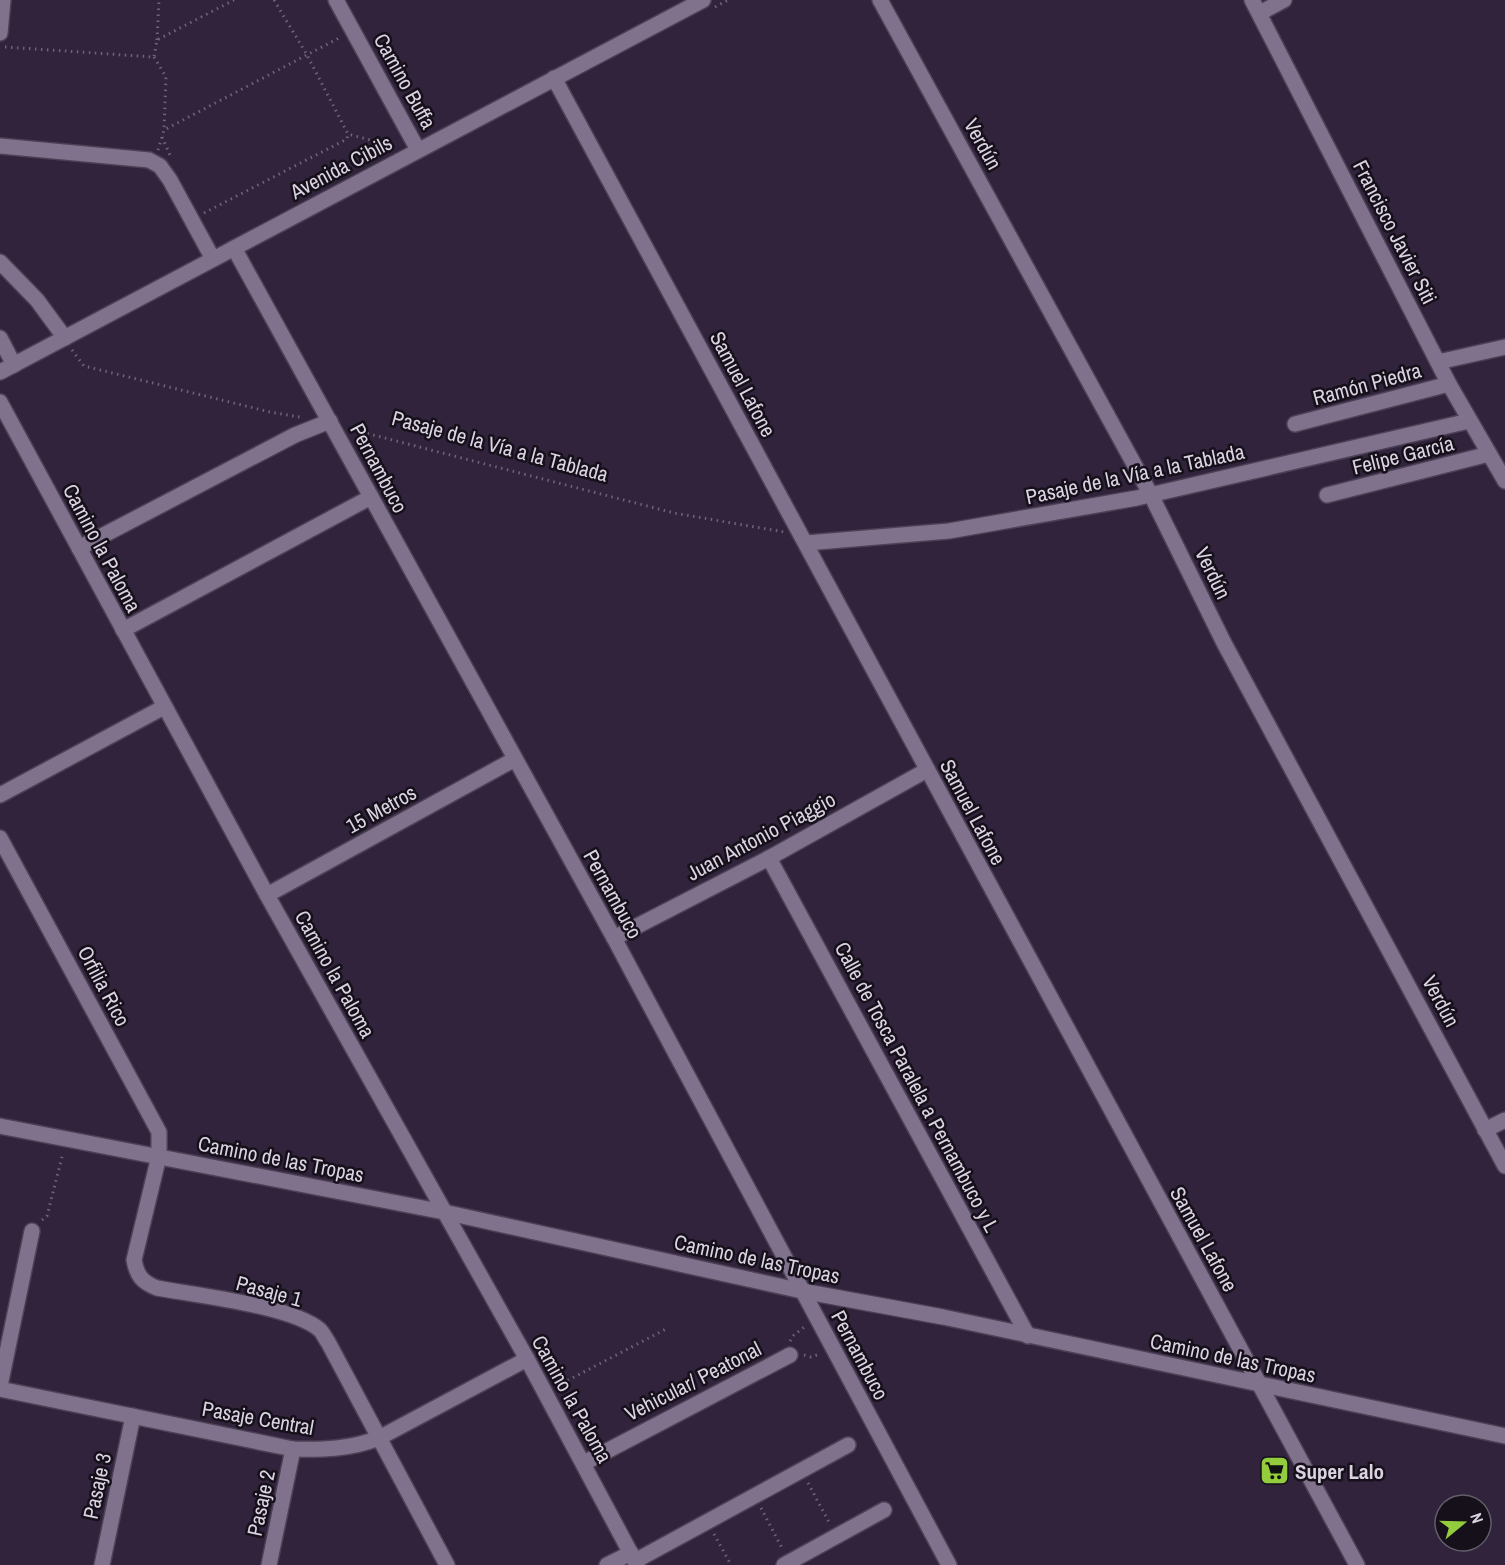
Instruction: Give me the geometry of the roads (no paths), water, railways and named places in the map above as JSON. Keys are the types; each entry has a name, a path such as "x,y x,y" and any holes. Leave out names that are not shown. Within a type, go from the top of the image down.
{"street":[{"path":"0,33 3,0"},
{"name":"Camino Buffa","path":"336,0 418,150"},
{"name":"Avenida Cibils","path":"7,368 703,0"},
{"name":"Verdún","path":"880,0 1151,495 1224,643 1505,1166"},
{"path":"1256,6 1284,0"},
{"name":"Francisco Javier Siti","path":"1256,6 1449,384 1505,481"},
{"name":"Samuel Lafone","path":"555,78 1357,1565"},
{"path":"4,147 149,160 160,166 170,180 213,259"},
{"name":"Pernambuco","path":"234,248 614,938 949,1565"},
{"path":"0,262 38,300 64,338"},
{"path":"0,338 7,368"},
{"name":"Ramón Piedra","path":"1438,363 1505,347"},
{"name":"Ramón Piedra","path":"1295,424 1449,384"},
{"name":"Camino la Paloma","path":"0,402 267,895 527,1359 634,1559"},
{"path":"79,548 295,435 330,421"},
{"name":"Pasaje de la Vía a la Tablada","path":"804,539 949,531 1151,495 1469,421"},
{"name":"Felipe García","path":"1327,495 1489,454"},
{"path":"123,630 371,497"},
{"path":"0,795 164,707"},
{"name":"15 Metros","path":"267,895 515,759"},
{"name":"Juan Antonio Piaggio","path":"614,938 769,858 927,770"},
{"name":"Orfilia Rico","path":"0,838 159,1132 159,1156"},
{"name":"Calle de Tosca Paralela a Pernambuco y L","path":"769,858 1028,1336"},
{"path":"1485,1130 1505,1120"},
{"name":"Camino de las Tropas","path":"0,1126 444,1212 802,1291 943,1317 1505,1436"},
{"name":"Pasaje 1","path":"159,1156 134,1260 137,1275 146,1284 157,1288 274,1310 297,1318 319,1330 328,1342 447,1565"},
{"path":"0,1387 32,1231"},
{"name":"Vehicular/ Peatonal","path":"584,1463 790,1355"},
{"name":"Pasaje Central","path":"0,1387 293,1449 349,1447 379,1438 527,1359"},
{"name":"Pasaje 3","path":"102,1565 133,1416"},
{"path":"607,1565 634,1559 848,1445"},
{"name":"Pasaje 2","path":"269,1565 293,1449"},
{"path":"787,1563 884,1510"}],"place":[{"name":"Super Lalo","path":"1274,1471"}]}
